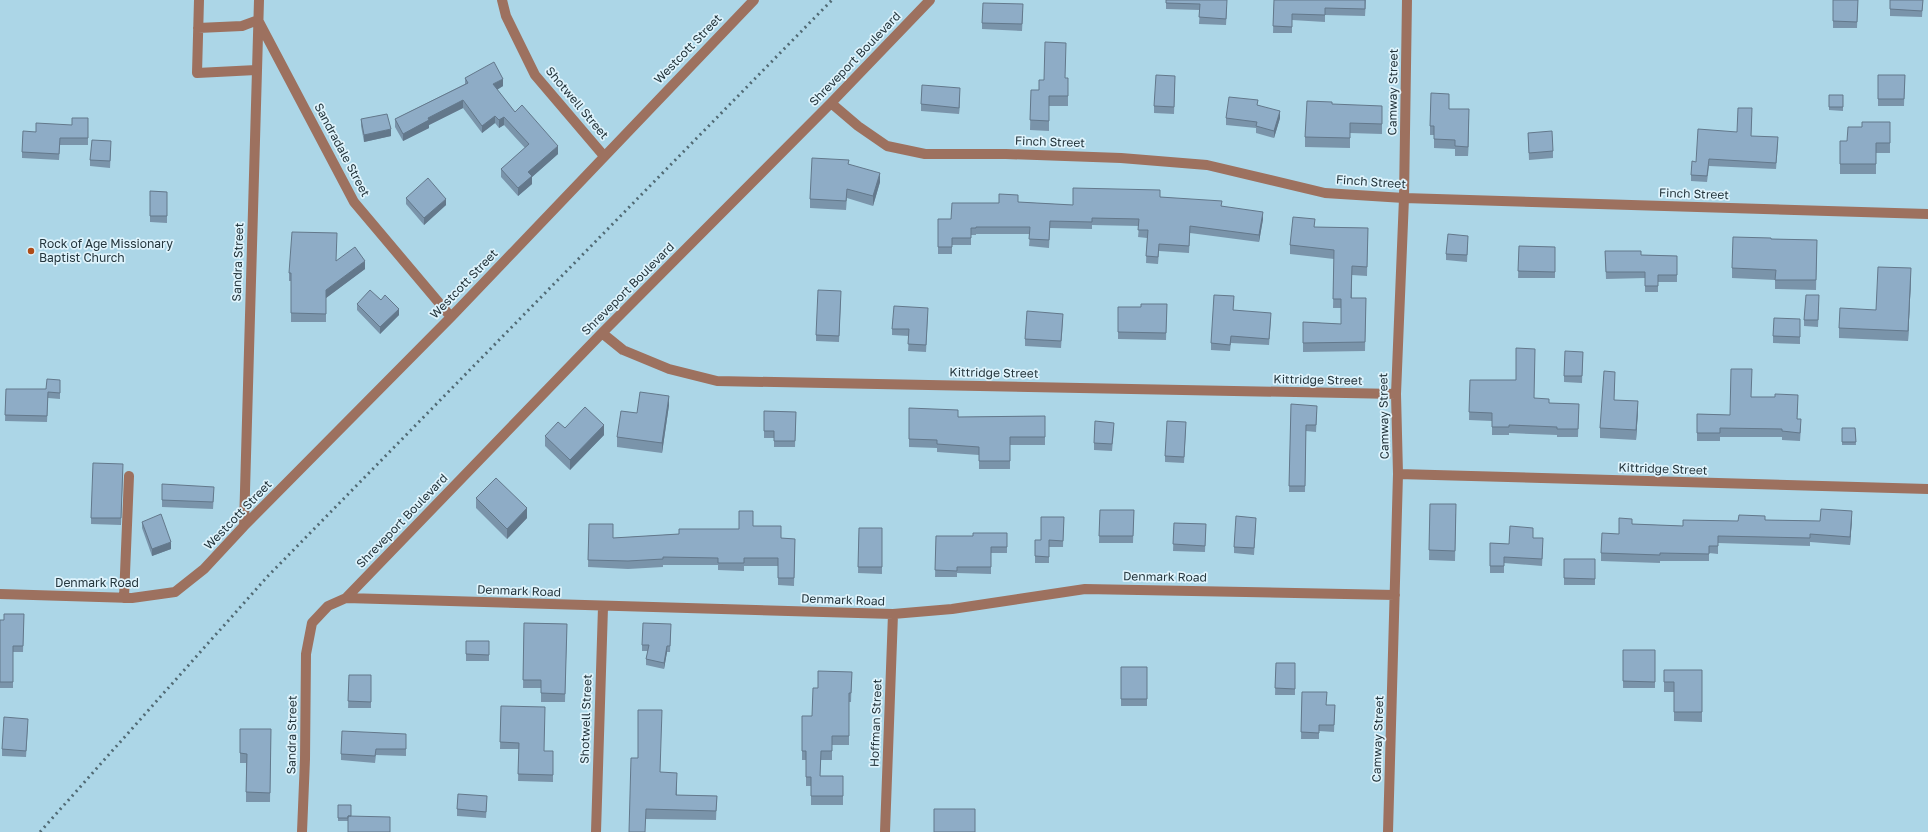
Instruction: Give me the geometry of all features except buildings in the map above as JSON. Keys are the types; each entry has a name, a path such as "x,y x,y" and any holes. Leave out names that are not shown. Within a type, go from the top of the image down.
{"street":[{"path":"199,0 197,73 257,70"},
{"name":"Sandra Street","path":"244,526 259,0"},
{"name":"Shotwell Street","path":"502,0 506,16 535,75 604,156"},
{"name":"Westcott Street","path":"189,581 204,569 244,526 451,317 754,0"},
{"name":"Shreveport Boulevard","path":"346,598 602,333 831,103 930,0"},
{"name":"Camway Street","path":"1388,832 1398,474 1396,394 1404,198 1408,0"},
{"path":"198,28 242,26 258,20"},
{"name":"Sandradale Street","path":"258,20 354,202 451,317"},
{"name":"Finch Street","path":"831,103 858,126 887,146 925,154 1006,154 1121,158 1207,165 1325,192 1404,198 1928,214"},
{"name":"Kittridge Street","path":"602,333 623,350 669,369 717,381 1396,394"},
{"name":"Kittridge Street","path":"1398,474 1928,489"},
{"path":"124,598 129,476"},
{"name":"Denmark Road","path":"0,594 124,598 175,592 189,581"},
{"name":"Denmark Road","path":"309,638 312,623 328,606 346,598 603,607 893,614 952,609 1085,589 1395,595"},
{"name":"Shotwell Street","path":"596,832 603,607"},
{"name":"Hoffman Street","path":"885,832 893,614"},
{"name":"Sandra Street","path":"302,828 305,759 306,654 309,638"},
{"path":"294,832 302,828"}],"railway":[{"path":"40,832 268,576 832,0"}],"place":[{"name":"Rock of Age Missionary Baptist Church","path":"31,251"}]}
